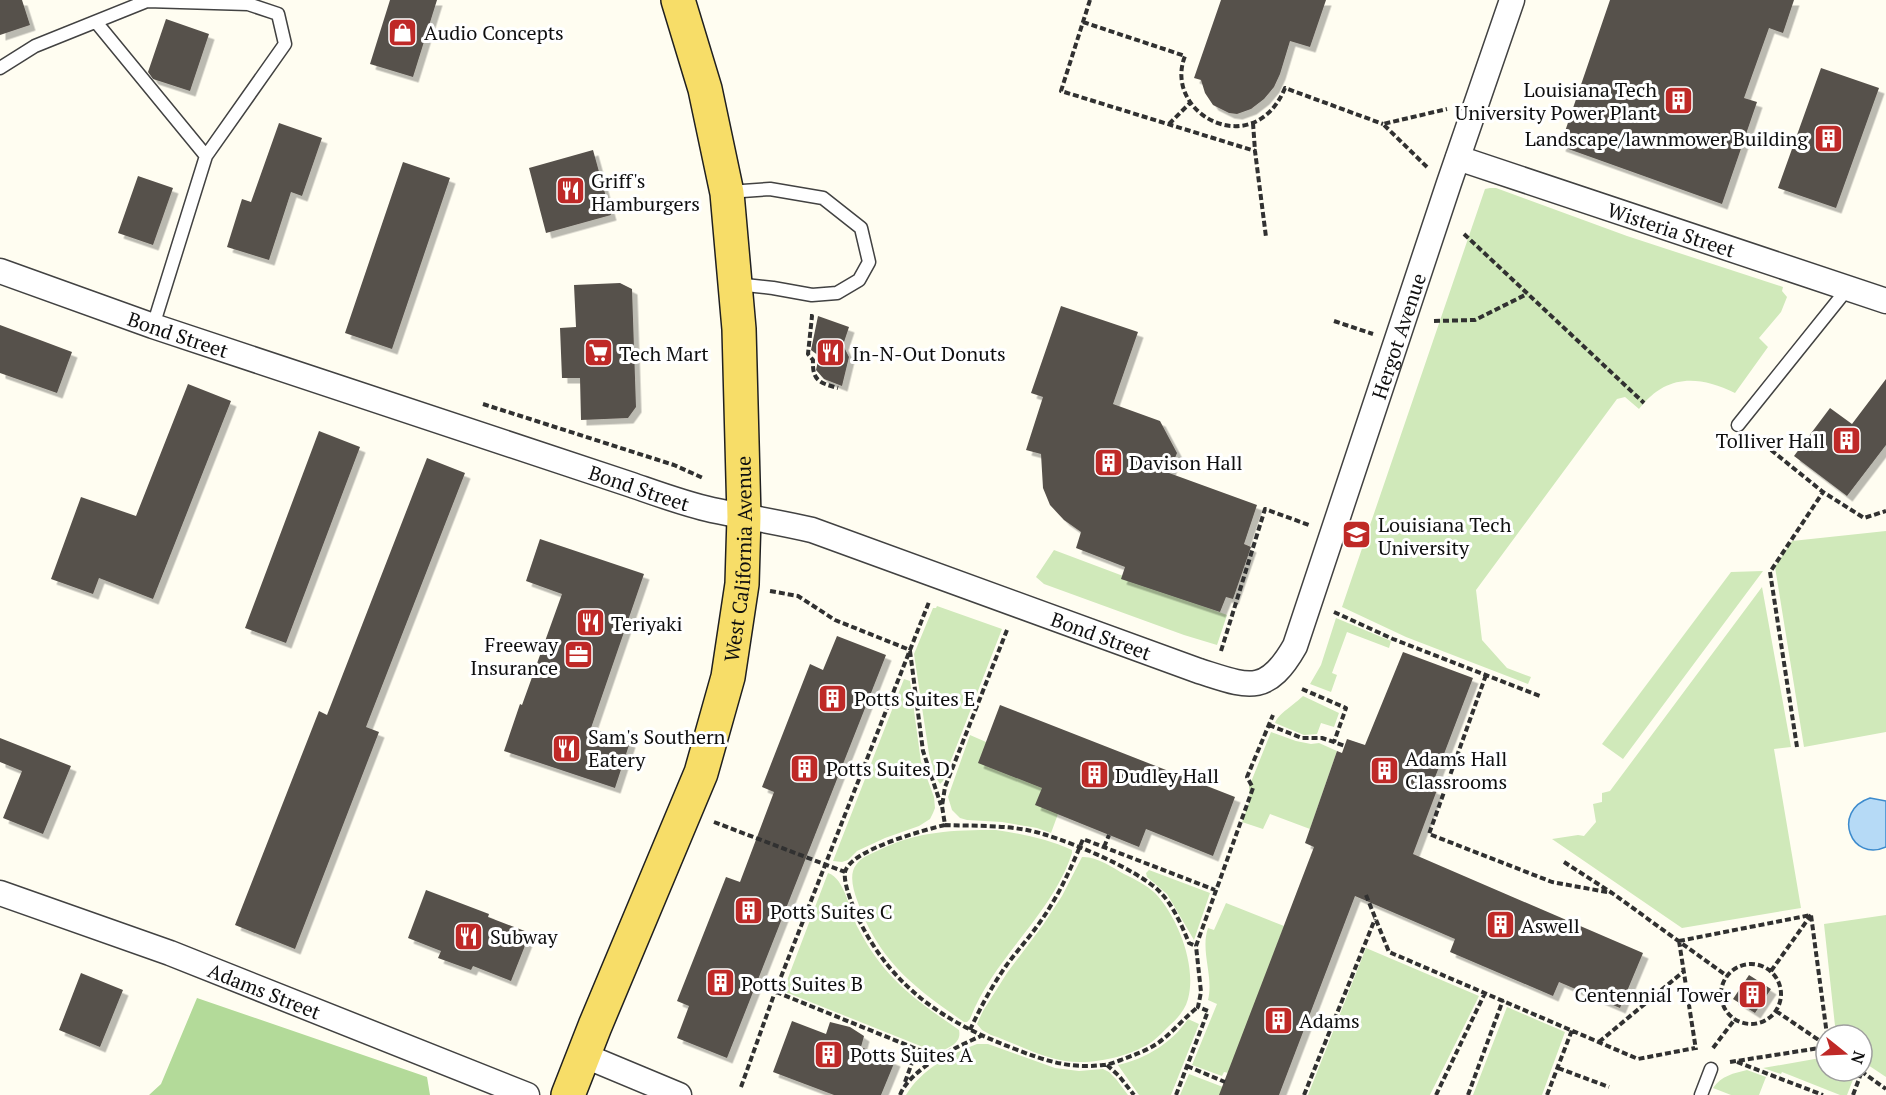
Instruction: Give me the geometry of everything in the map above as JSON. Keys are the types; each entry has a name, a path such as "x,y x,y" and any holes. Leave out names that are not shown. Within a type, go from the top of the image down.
{"main road":[{"name":"West California Avenue","path":"568,1095 701,773 728,677 742,584 744,517 740,329 727,193 705,89 678,0"}],"street":[{"name":"Hergot Avenue","path":"1278,671 1295,646 1512,0"},
{"name":"Wisteria Street","path":"1458,158 1886,301"},
{"name":"Bond Street","path":"0,271 153,326 632,485 708,509 775,521 839,539 1155,656 1241,684 1259,683 1278,671"},
{"name":"Adams Street","path":"0,893 170,953 527,1095"},
{"path":"583,1055 680,1095"}],"lane":[{"path":"0,68 35,46 147,2 248,4 278,14 285,44 206,156 153,326"},
{"path":"96,22 206,156"},
{"path":"727,193 770,189 823,198 861,228 869,261 859,280 837,293 812,295 736,284"},
{"path":"1738,425 1848,288"},
{"path":"1701,1095 1711,1069"}],"path":[{"path":"1090,0 1062,91 1255,151"},
{"path":"1083,22 1185,56 1180,72 1182,83 1191,102 1203,116 1223,126 1243,126 1262,118 1273,108 1286,88 1383,124 1430,170"},
{"path":"1169,124 1191,102"},
{"path":"1383,124 1451,108"},
{"path":"1253,123 1266,237"},
{"path":"1464,234 1644,403"},
{"path":"1434,321 1475,320 1527,294"},
{"path":"802,314 812,316 808,354 813,360 812,372 820,383 838,388"},
{"path":"1334,321 1375,335"},
{"path":"477,402 674,465 707,479"},
{"path":"1771,450 1822,492 1863,519 1886,511"},
{"path":"1797,747 1770,572 1822,492"},
{"path":"1221,651 1265,509 1313,526"},
{"path":"770,591 798,596 835,620 910,650"},
{"path":"741,1087 929,599"},
{"path":"1334,612 1393,639 1540,696"},
{"path":"942,806 945,787 1008,627"},
{"path":"910,650 923,751 942,806 945,825"},
{"path":"1486,675 1429,834 1552,882 1612,893"},
{"path":"1302,689 1346,708 1334,742"},
{"path":"1196,946 1189,943 1184,929 1167,902 1153,886 1131,872 1080,848 1029,830 945,825 880,845 851,862 845,872 846,885 854,909 868,938 881,958 915,993 969,1030 1051,1062 1071,1066 1107,1065 1145,1051 1160,1042 1198,1007 1201,992 1196,946 1253,788 1247,777 1273,715"},
{"path":"1269,725 1302,738 1322,738 1345,746"},
{"path":"711,820 845,872"},
{"path":"1104,847 1109,835"},
{"path":"969,1030 1006,965 1038,925 1054,900 1083,839 1215,890"},
{"path":"1564,862 1612,893 1727,976"},
{"path":"1366,896 1389,952 1638,1059 1695,1048"},
{"path":"1679,941 1811,915"},
{"path":"1771,971 1811,915"},
{"path":"1811,915 1825,1023"},
{"path":"1304,1095 1375,918"},
{"path":"1679,941 1697,1057"},
{"path":"1748,964 1756,964 1771,971 1780,984 1782,993 1776,1011 1766,1020 1758,1023 1743,1023 1735,1019 1724,1007 1722,999 1721,991 1727,976 1740,966 1748,964"},
{"path":"1599,1042 1683,972"},
{"path":"776,992 939,1058"},
{"path":"1436,1095 1485,993"},
{"path":"1468,1095 1503,1000"},
{"path":"1176,1095 1208,1011 1198,1007"},
{"path":"1776,1011 1814,1038"},
{"path":"1707,1056 1735,1019"},
{"path":"1547,1095 1572,1030"},
{"path":"904,1085 939,1058 982,1036"},
{"path":"1727,1062 1814,1048"},
{"path":"900,1095 917,1049"},
{"path":"1736,1061 1823,1095"},
{"path":"1107,1065 1134,1095"},
{"path":"1187,1066 1225,1082"},
{"path":"1558,1068 1610,1087"}],"green space":[{"path":"1496,188 1627,236 1783,287 1782,291 1787,297 1781,312 1759,338 1768,347 1735,393 1708,383 1683,381 1660,389 1639,409 1625,397 1617,399 1476,590 1482,640 1507,668 1531,677 1528,684 1406,637 1342,607 1485,189"},
{"path":"1886,531 1886,732 1804,747 1775,567 1792,541"},
{"path":"1054,550 1227,615 1217,645 1044,584 1036,577"},
{"path":"1763,571 1623,759 1602,744 1731,572"},
{"path":"1762,587 1791,747 1774,749 1801,908 1682,928 1552,839 1584,836 1596,822 1593,804 1602,802 1602,793 1610,791"},
{"path":"937,606 1002,629 940,784 935,776 929,754 914,654 933,608"},
{"path":"1336,618 1391,641 1389,648 1347,632 1332,673 1337,675 1331,692 1310,684 1321,665"},
{"path":"904,679 910,681 921,762 934,797 935,808 930,819 919,826 857,851 848,860 833,861"},
{"path":"1303,696 1339,713 1334,727 1321,723 1317,734 1304,735 1275,723"},
{"path":"1271,732 1296,741 1319,743 1337,751 1310,829 1270,814 1263,829 1242,822 1250,800 1249,787"},
{"path":"970,735 986,742 1042,788 1058,814 1051,833 1037,828 1002,822 967,820 960,818 952,810 948,797"},
{"path":"996,830 1044,840 1072,850 1072,853 1051,897 993,976 970,1019 964,1022 913,984 887,956 875,939 857,900 852,882 853,873 858,862 863,858 908,839 950,831"},
{"path":"1082,857 1104,862 1155,893 1171,915 1184,943 1188,957 1190,986 1188,999 1176,1020 1144,1047 1099,1061 1076,1062 1037,1053 991,1035 977,1024 1007,973 1062,896"},
{"path":"1149,870 1210,893 1194,940 1167,894 1147,877 1146,873"},
{"path":"828,873 834,876 843,889 855,922 878,961 901,986 959,1030 956,1042 938,1053 783,991"},
{"path":"1226,903 1284,926 1229,1073 1224,1072 1222,1076 1192,1065 1217,1004 1208,1000 1206,937 1208,928 1214,930"},
{"path":"1886,915 1886,1077 1874,1069 1874,1023 1835,1023 1824,924"},
{"path":"1366,948 1479,996 1430,1095 1308,1095"},
{"path":"197,998 427,1077 430,1095 149,1095 161,1084"},
{"path":"1507,1007 1565,1032 1542,1095 1473,1095"},
{"path":"1188,1019 1199,1024 1171,1095 1139,1095 1118,1065 1138,1059 1157,1049 1182,1028"},
{"path":"977,1044 988,1044 1055,1068 1079,1071 1103,1069 1116,1079 1128,1095 906,1095 920,1078 937,1064"},
{"path":"1814,1059 1814,1083 1852,1083 1847,1095 1840,1095 1782,1072 1781,1074 1763,1068"},
{"path":"1747,1070 1766,1077 1759,1095 1731,1095 1713,1088 1724,1078"},
{"path":"1189,1074 1223,1087 1220,1095 1180,1095"}],"water":[{"path":"1870,798 1886,801 1886,847 1874,850 1863,848 1855,842 1850,833 1849,823 1851,813 1858,804"}],"building":[{"path":"0,0 22,0 30,25 0,35"},
{"name":"Audio Concepts","path":"390,0 437,0 413,77 370,64"},
{"path":"1221,0 1326,0 1310,47 1290,41 1274,87 1251,109 1237,114 1229,113 1213,105 1205,93 1201,80 1194,78"},
{"name":"Louisiana Tech University Power Plant","path":"1610,0 1794,0 1783,33 1769,28 1744,98 1757,102 1722,204 1560,146"},
{"path":"166,19 209,34 190,91 153,79 148,72"},
{"name":"Landscape/lawnmower Building","path":"1821,68 1879,88 1836,208 1778,188"},
{"path":"279,123 322,138 302,196 291,192 269,260 227,247 242,199 251,202"},
{"name":"Griff's Hamburgers","path":"593,150 611,215 546,233 529,168"},
{"path":"403,162 450,178 392,349 345,333"},
{"path":"138,176 173,188 153,245 118,233"},
{"name":"Tech Mart","path":"620,283 632,289 636,407 628,418 581,420 580,378 562,378 560,328 576,327 574,285"},
{"name":"Davison Hall","path":"1061,306 1138,332 1113,404 1160,421 1177,453 1169,473 1257,505 1244,544 1251,547 1233,599 1226,597 1220,612 1121,579 1125,567 1076,548 1081,532 1064,520 1050,505 1043,488 1041,454 1026,450 1043,397 1031,393"},
{"name":"In-N-Out Donuts","path":"818,316 849,327 843,345 849,357 842,386 824,379 816,370 819,356 811,350"},
{"path":"0,325 72,352 57,393 0,373"},
{"name":"Tolliver Hall","path":"1886,379 1886,445 1847,496 1794,456 1830,408 1852,424"},
{"path":"188,384 231,401 153,599 99,578 93,594 51,579 81,497 136,516"},
{"path":"319,431 360,447 286,643 245,628"},
{"path":"427,458 465,473 366,727 379,732 295,949 235,925 319,711 327,715"},
{"path":"540,539 644,574 591,728 630,742 615,788 504,751 562,594 526,581"},
{"path":"837,636 886,655 727,1058 677,1038 689,1006 677,1001 726,877 740,882 774,792 762,787 810,664 823,670"},
{"path":"1403,652 1473,678 1431,788 1437,790 1413,854 1643,953 1620,1008 1559,982 1553,996 1450,952 1455,939 1355,896 1279,1095 1219,1095 1314,847 1305,843 1337,751 1342,753 1347,739 1365,745"},
{"name":"Dudley Hall","path":"1000,705 1235,797 1213,856 1146,829 1139,847 1035,805 1042,788 978,763"},
{"path":"0,738 71,766 43,834 3,818 22,771 0,762"},
{"name":"Subway","path":"426,890 489,914 488,917 530,933 511,981 473,966 471,970 438,958 441,951 408,938"},
{"path":"81,973 123,990 100,1047 59,1030"},
{"name":"Centennial Tower","path":"1749,975 1771,989 1755,1013 1733,999"},
{"name":"Potts Suites A","path":"792,1021 826,1034 830,1022 850,1027 864,1036 861,1047 895,1061 881,1095 834,1095 773,1072"}],"place":[{"name":"Audio Concepts","path":"403,32"},
{"name":"Louisiana Tech University Power Plant","path":"1678,100"},
{"name":"Landscape/lawnmower Building","path":"1829,138"},
{"name":"Griff's Hamburgers","path":"570,191"},
{"name":"Tech Mart","path":"598,353"},
{"name":"In-N-Out Donuts","path":"831,353"},
{"name":"Tolliver Hall","path":"1846,440"},
{"name":"Davison Hall","path":"1108,462"},
{"name":"Louisiana Tech University","path":"1357,535"},
{"name":"Teriyaki","path":"590,623"},
{"name":"Freeway Insurance","path":"579,655"},
{"name":"Potts Suites E","path":"833,698"},
{"name":"Sam's Southern Eatery","path":"567,748"},
{"name":"Potts Suites D","path":"805,768"},
{"name":"Adams Hall Classrooms","path":"1384,770"},
{"name":"Dudley Hall","path":"1094,775"},
{"name":"Potts Suites C","path":"749,911"},
{"name":"Aswell","path":"1500,925"},
{"name":"Subway","path":"469,936"},
{"name":"Potts Suites B","path":"720,983"},
{"name":"Centennial Tower","path":"1752,994"},
{"name":"Adams","path":"1278,1020"},
{"name":"Potts Suites A","path":"829,1054"}]}
